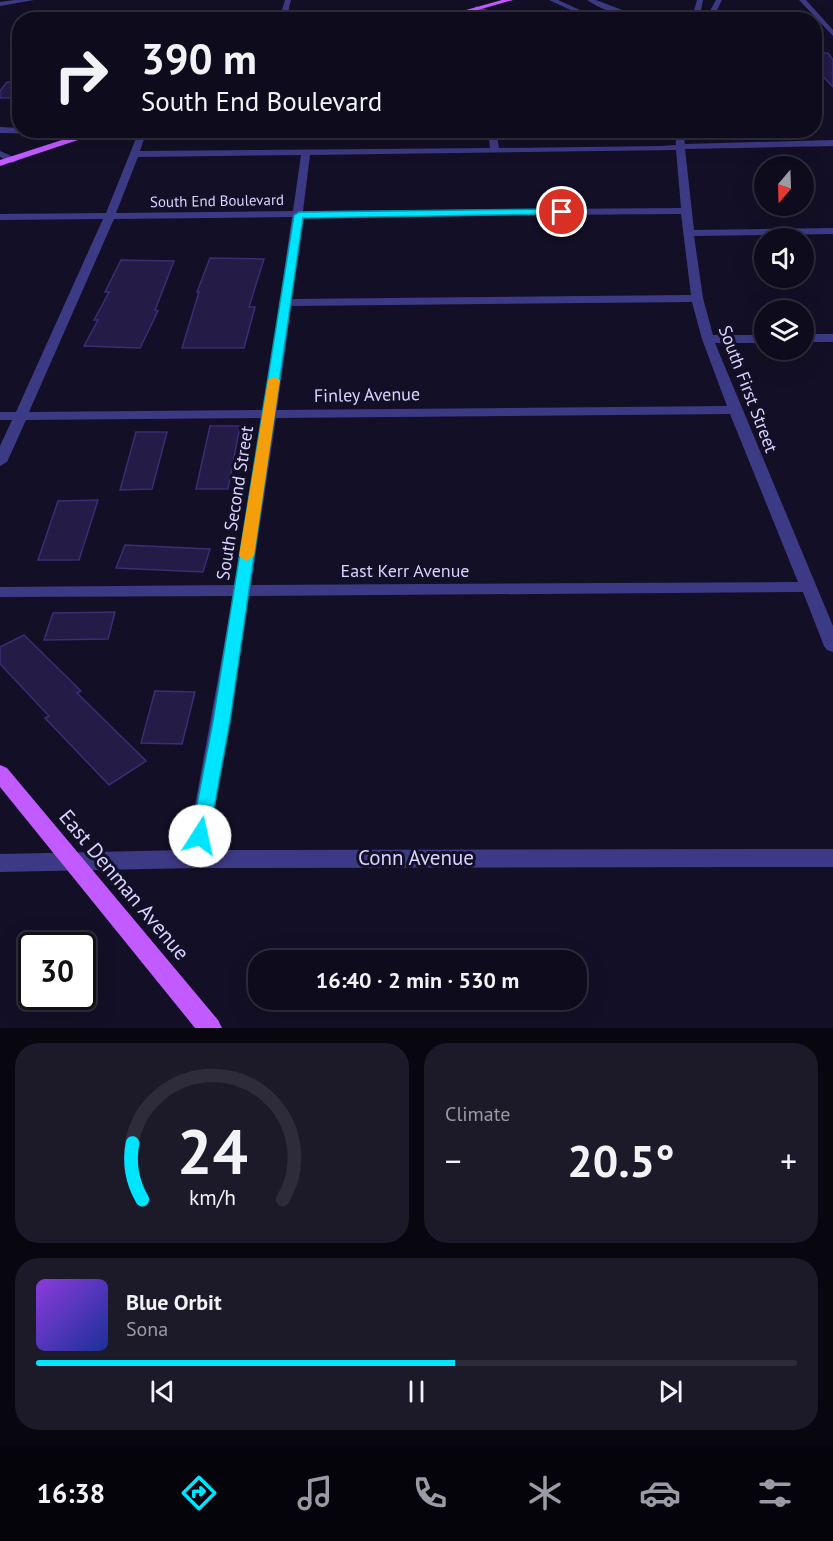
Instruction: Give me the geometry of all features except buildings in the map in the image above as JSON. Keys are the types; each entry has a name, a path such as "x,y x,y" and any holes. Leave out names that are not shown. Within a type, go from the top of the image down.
{"main road":[{"path":"461,12 510,0"},
{"path":"0,164 80,138"},
{"name":"East Denman Avenue","path":"0,773 210,1028"}],"street":[{"path":"0,4 31,0"},
{"path":"552,0 579,12"},
{"path":"590,0 617,12"},
{"path":"802,0 815,12"},
{"path":"700,2 718,3"},
{"path":"476,8 488,12"},
{"path":"822,19 833,34"},
{"path":"0,462 109,218 140,138"},
{"path":"493,138 495,150"},
{"name":"South First Street","path":"679,138 686,211 698,298 708,339 833,646"},
{"path":"133,154 662,149 833,143"},
{"name":"South Second Street","path":"196,859 221,721 270,414 306,153"},
{"path":"0,154 13,159"},
{"name":"South End Boulevard","path":"0,217 109,218 686,211"},
{"path":"689,233 833,231"},
{"path":"285,303 698,298"},
{"path":"814,338 833,338"},
{"path":"708,339 754,339"},
{"name":"Finley Avenue","path":"0,416 735,410"},
{"name":"East Kerr Avenue","path":"0,592 810,587"},
{"name":"Conn Avenue","path":"0,863 196,859 833,858"}],"slow traffic":[{"path":"246,556 274,380"}],"route":[{"path":"200,836 221,721 270,414 299,215 562,212"}]}
